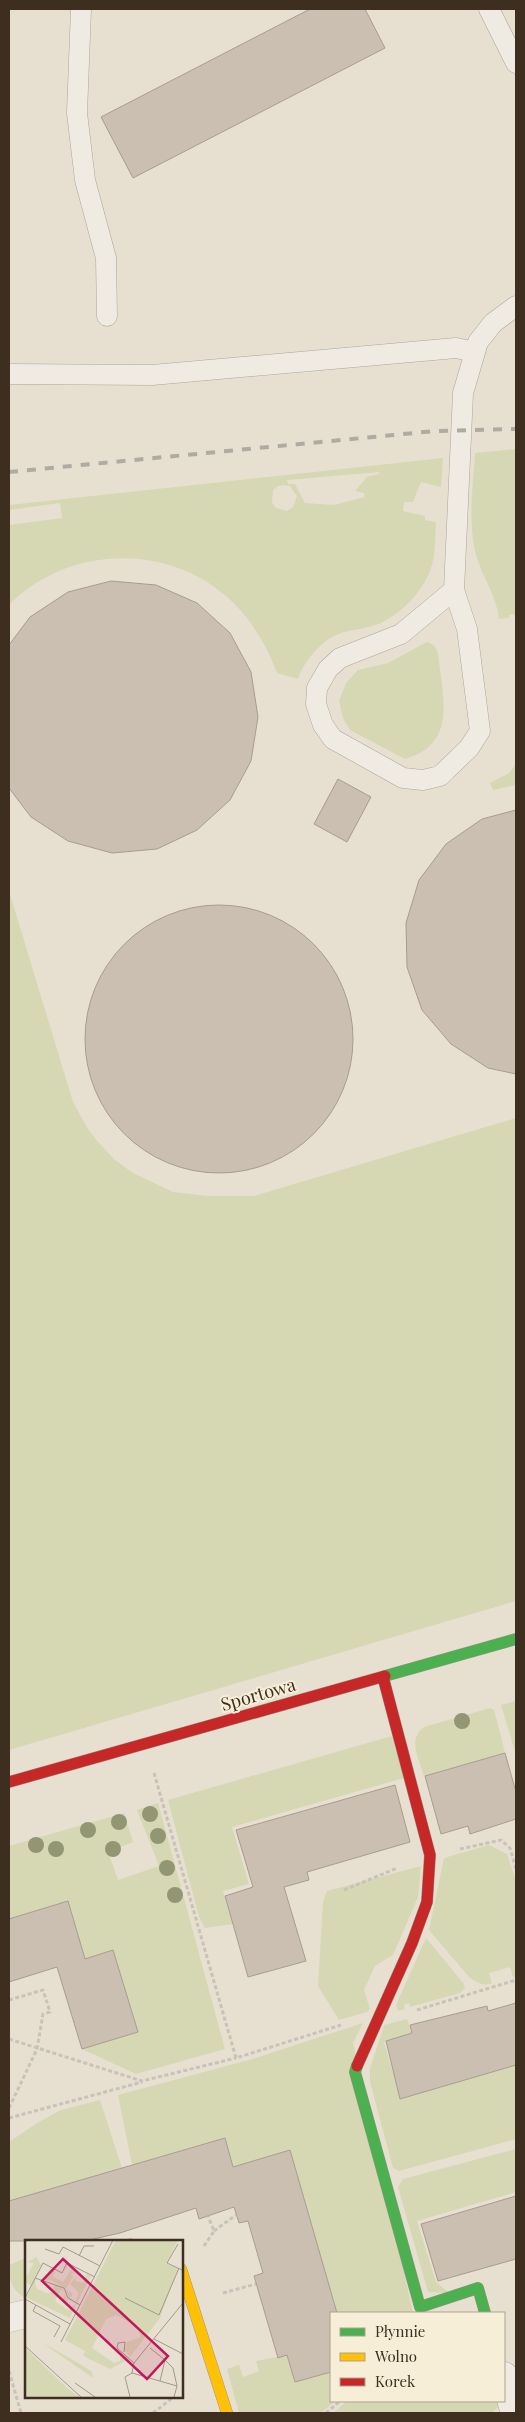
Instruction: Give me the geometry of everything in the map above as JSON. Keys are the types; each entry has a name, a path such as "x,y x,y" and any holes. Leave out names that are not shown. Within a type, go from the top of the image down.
{"street":[{"name":"Sportowa","path":"9,1782 516,1639"},
{"path":"383,1677 430,1855 427,1902 412,1943 377,2018 355,2072 420,2307 478,2288 485,2312"},
{"path":"182,2272 227,2413"},
{"path":"9,2318 25,2314"},
{"path":"505,2380 514,2413"}],"lane":[{"path":"81,9 78,113 85,180 106,258 107,316"},
{"path":"489,9 516,63"},
{"path":"454,590 401,634 340,658 328,669 317,688 316,704 323,725 333,739 404,778 422,780 440,776 469,748 480,731 467,629 454,590 463,393 478,342 493,323 516,306"},
{"path":"9,374 152,375 456,348 475,352"}],"path":[{"path":"146,1744 236,2058"},
{"path":"9,2118 142,2081 236,2058 362,2019 394,2017 516,1980"},
{"path":"9,2000 43,1990 50,2012 43,2014 37,2048 9,2108"},
{"path":"9,2039 142,2081"},
{"path":"214,2231 236,2215"},
{"path":"9,2371 21,2413"},
{"path":"153,2413 174,2397"},
{"path":"326,2413 339,2402"}],"green space":[{"path":"516,449 516,614 509,615 509,618 499,619 496,603 477,558 472,532 475,453"},
{"path":"443,458 441,487 421,482 413,502 404,502 403,511 425,516 425,520 436,522 433,559 430,571 422,587 404,608 389,619 372,626 344,632 322,644 305,664 298,679 277,673 257,632 236,605 202,579 175,567 146,560 116,558 87,562 59,571 32,585 9,605 9,525 62,518 60,503 9,510 9,505","holes":["380,472 379,474 367,477 355,491 364,493 365,497 334,505 305,503 295,484 288,484 287,480","278,486 290,486 297,496 293,507 287,511 276,508 272,503 273,490"]},
{"path":"427,642 434,645 438,653 444,701 443,716 440,730 434,742 422,752 405,759 350,730 343,718 339,701 346,683 358,670 388,663"},
{"path":"516,764 516,785 493,790 490,783 509,773"},
{"path":"9,891 73,1102 88,1129 115,1160 133,1173 173,1192 208,1196 254,1196 516,1118 516,1601 9,1750"},
{"path":"516,1701 516,1755 501,1705"},
{"path":"490,1708 494,1710 505,1753 424,1776 415,1743 419,1732 424,1727"},
{"path":"392,1736 404,1778 232,1827 249,1884 223,1891 233,1924 205,1928 199,1917 168,1800"},
{"path":"158,1803 225,2049 136,2074 82,2049 138,2032 113,1951 85,1959 68,1901 9,1919 9,1846 124,1813 133,1842 108,1852 118,1880 159,1866 137,1810"},
{"path":"489,1845 507,1854 516,1881 516,1976 513,1977 510,1967 489,1973 492,1983 483,1984 469,1977 429,1930 444,1858"},
{"path":"421,1866 418,1897 393,1955 375,1966 364,1990 370,2009 367,2012 339,2020 318,1986 323,1902 327,1891"},
{"path":"426,1938 464,1984 465,1988 460,1993 410,2007 409,2003 404,2005 405,2009 398,2011 396,2005"},
{"path":"407,2019 412,2033 384,2042 401,2099 516,2065 516,2139 399,2171 393,2168 370,2082 370,2069 384,2025"},
{"path":"363,2023 353,2043 413,2312 337,2312 290,2151 233,2167 224,2138 132,2165 118,2095 249,2060"},
{"path":"100,2100 122,2168 9,2201 9,2142 37,2123 61,2110"},
{"path":"516,2149 516,2192 417,2221 436,2282 449,2293 428,2292 398,2187 403,2179"},
{"path":"25,2258 25,2297 14,2289 9,2265"},
{"path":"287,2355 295,2382 330,2372 330,2402 334,2402 321,2413 239,2413 227,2369 239,2365 243,2377 259,2371 256,2361"},
{"path":"346,2402 498,2402 498,2407 492,2413 333,2413"}],"building":[{"path":"310,9 365,9 385,48 133,178 101,117"},
{"path":"111,581 156,585 197,603 230,633 251,672 258,717 251,761 230,800 197,830 157,849 112,853 68,841 31,817 9,788 9,645 30,617 68,592"},
{"path":"338,779 371,797 347,842 314,824"},
{"path":"516,810 516,1074 488,1068 451,1044 422,1010 407,967 406,923 419,880 446,844 482,819"},
{"path":"206,905 232,905 258,910 282,920 294,927 314,944 331,964 348,1000 353,1026 353,1052 348,1078 331,1114 314,1134 294,1151 258,1168 232,1173 206,1173 180,1168 156,1158 134,1143 115,1124 100,1102 90,1078 85,1052 85,1026 90,1000 100,976 115,954 134,935 156,920 180,910"},
{"path":"505,1753 516,1792 516,1819 470,1834 468,1826 441,1834 425,1776"},
{"path":"395,1785 410,1842 307,1872 309,1880 284,1887 306,1961 248,1977 225,1896 253,1887 236,1830"},
{"path":"68,1901 85,1959 113,1950 138,2032 82,2049 57,1967 9,1982 9,1919"},
{"path":"516,2003 516,2065 400,2099 386,2041 412,2033 410,2025 487,2006 488,2011"},
{"path":"225,2138 233,2167 290,2150 337,2312 330,2312 330,2372 295,2382 287,2355 278,2358 254,2276 263,2273 248,2221 239,2223 234,2207 199,2219 196,2208 120,2233 89,2240 9,2241 9,2201"},
{"path":"516,2196 516,2259 438,2281 421,2224"}],"railway":[{"path":"9,472 435,431 516,429"}],"traffic: fast":[{"path":"385,1676 516,1639"},
{"path":"357,2066 355,2072 420,2307 478,2288 485,2312"}],"traffic: slow":[{"path":"182,2272 227,2413"}],"traffic: jam":[{"path":"9,1782 385,1676"},
{"path":"357,2066 412,1943 427,1902 430,1855 383,1677"}]}
